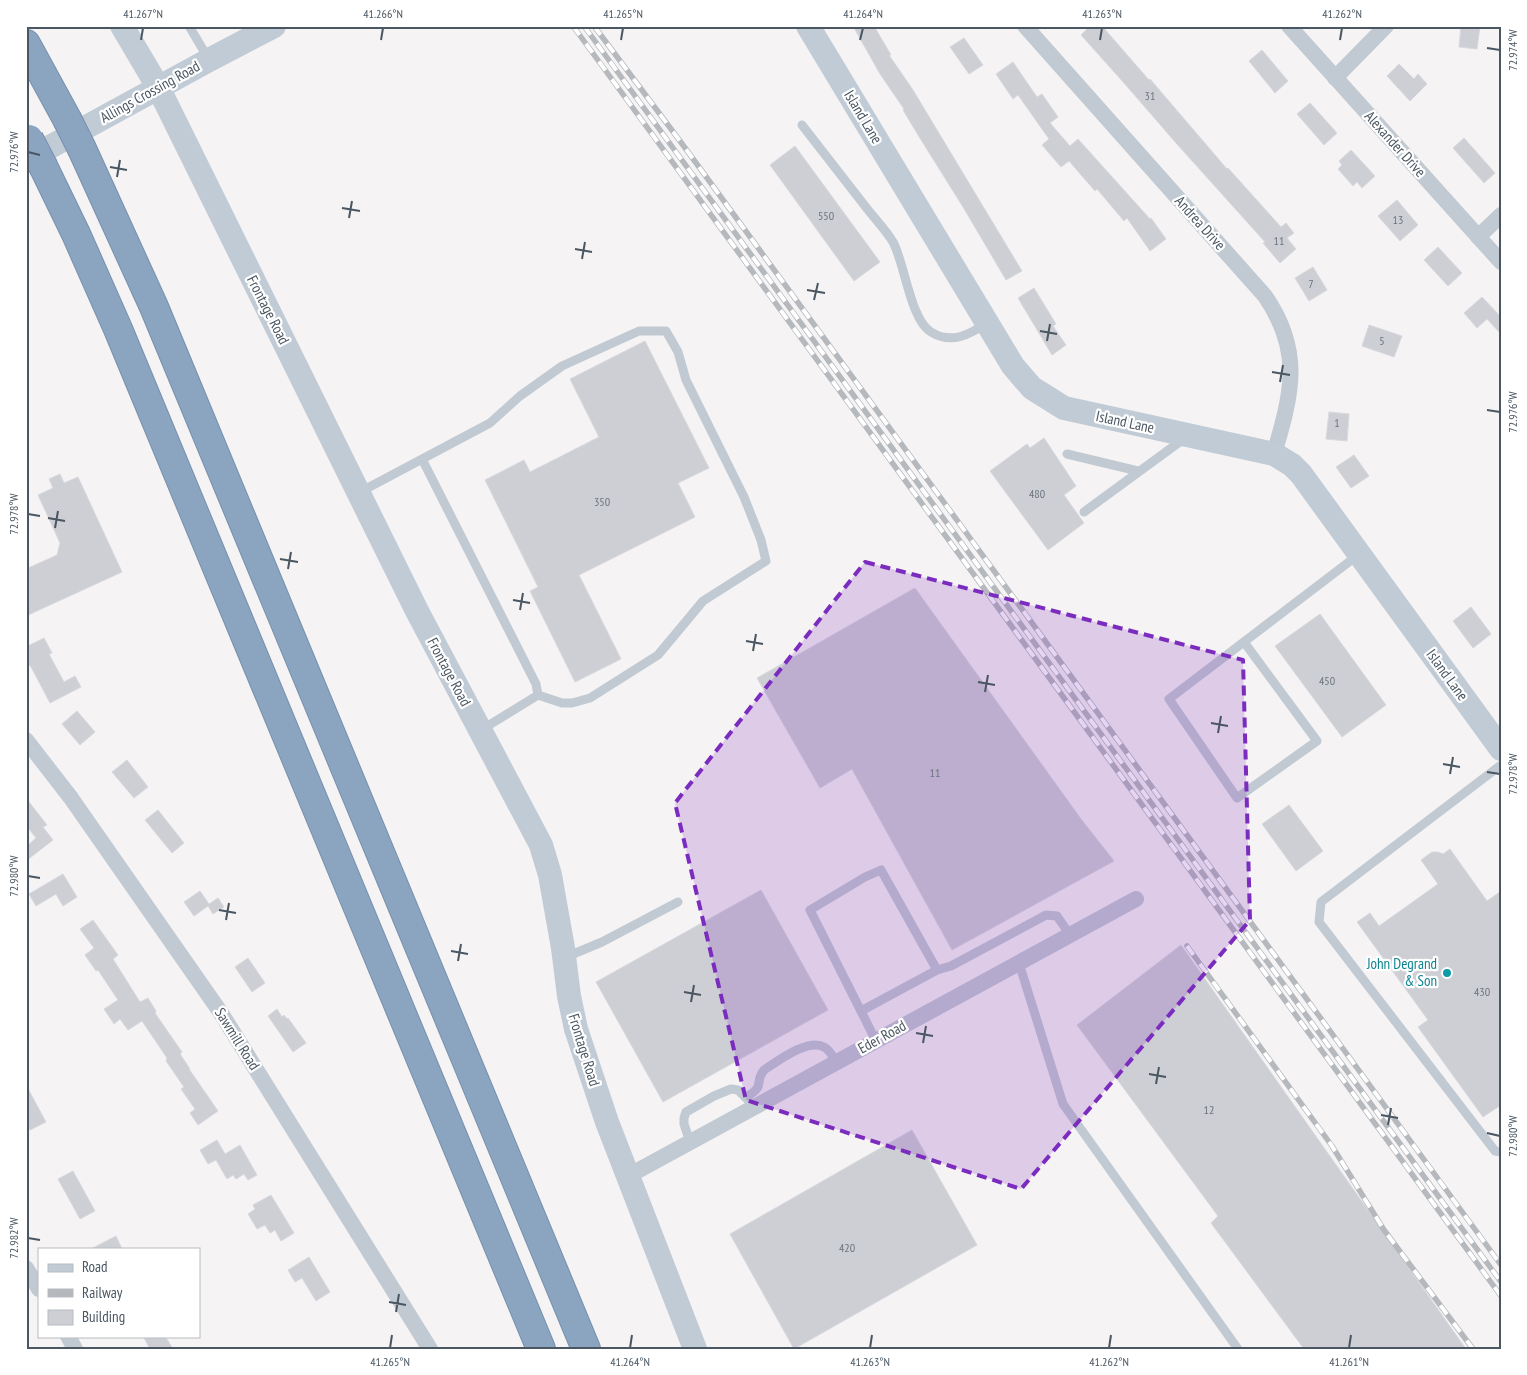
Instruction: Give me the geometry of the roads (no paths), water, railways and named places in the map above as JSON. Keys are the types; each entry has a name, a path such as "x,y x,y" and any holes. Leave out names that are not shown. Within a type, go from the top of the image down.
{"highway":[{"path":"26,44 82,149 154,307 586,1349"},
{"path":"32,150 76,234 118,329 541,1349"}],"street":[{"name":"Frontage Road","path":"122,26 158,87 417,612 541,844 550,875 576,1029 607,1122 695,1349"},
{"name":"Allings Crossing Road","path":"32,150 274,26"},
{"name":"Island Lane","path":"808,26 1013,366 1032,388 1054,403 1076,411 1274,454 1292,465 1301,474 1501,749"},
{"name":"Andrea Drive","path":"1025,26 1265,296 1276,312 1286,336 1292,365 1284,419 1274,454"},
{"name":"Alexander Drive","path":"1289,26 1501,262"},
{"path":"1335,78 1386,26"},
{"path":"1478,237 1501,215"},
{"name":"Sawmill Road","path":"26,740 71,798 221,1013 430,1349"},
{"name":"Eder Road","path":"628,1176 690,1142 750,1102 876,1041 1136,899"},
{"path":"26,1268 38,1287"}],"lane":[{"path":"189,26 209,60"},
{"path":"802,125 893,243 916,311 923,325 931,332 941,336 960,338 987,323"},
{"path":"359,492 490,423 520,396 562,366 639,331 666,331 678,352 686,380 744,497 761,540 766,561 703,601 658,655 590,698 572,703 562,703 538,695 480,730"},
{"path":"1084,512 1188,436"},
{"path":"1066,454 1138,472"},
{"path":"422,459 536,684 538,695"},
{"path":"1244,642 1316,741 1237,798 1169,699 1359,554"},
{"path":"1501,765 1321,902 1319,922 1496,1151 1501,1152"},
{"path":"876,1041 810,910 881,870 937,970"},
{"path":"564,958 602,942 678,902"},
{"path":"861,1011 937,970 952,966 1046,915 1057,916 1070,935"},
{"path":"1019,963 1063,1104 1238,1349"},
{"path":"690,1142 684,1124 686,1112 714,1096 731,1089 738,1090 750,1102 757,1091 760,1076 764,1070 808,1045 817,1044 826,1047 836,1062"}],"railway":[{"path":"573,26 1501,1296"},
{"path":"584,26 1501,1282"},
{"path":"594,26 1501,1265"},
{"path":"1187,946 1332,1146 1384,1230 1473,1349"}],"place":[{"name":"John Degrand & Son","path":"1447,973"}]}
